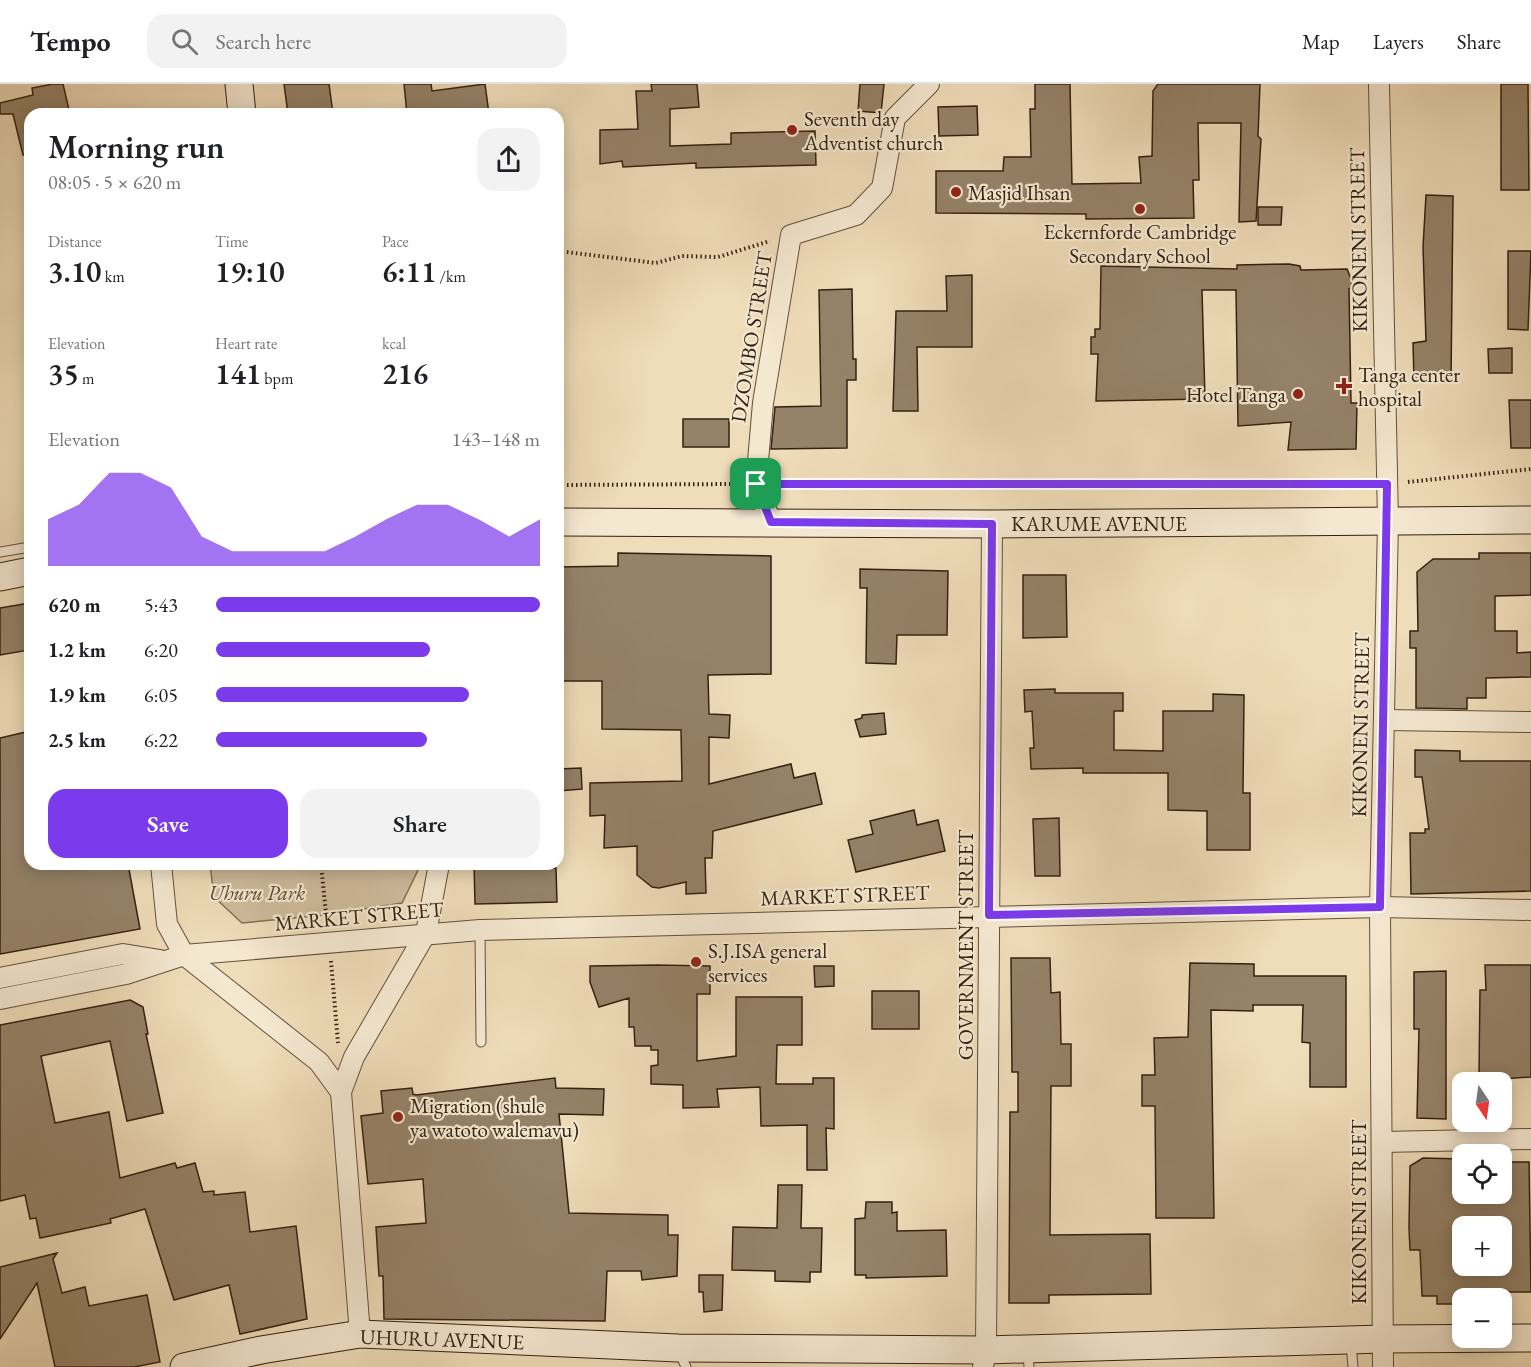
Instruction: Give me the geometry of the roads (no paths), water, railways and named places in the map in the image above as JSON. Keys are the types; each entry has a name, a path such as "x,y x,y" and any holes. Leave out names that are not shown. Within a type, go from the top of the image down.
{"street":[{"path":"239,84 241,108"},
{"name":"DZOMBO STREET","path":"771,522 756,484 763,403 791,235 856,215 882,188 895,118 929,84"},
{"name":"KIKONENI STREET","path":"1379,84 1388,521 1380,907 1383,1367"},
{"name":"KARUME AVENUE","path":"564,522 992,524 1531,520"},
{"name":"GOVERNMENT STREET","path":"985,1358 992,524"},
{"path":"0,577 24,573"},
{"path":"1384,720 1531,722"},
{"path":"162,870 167,924 184,954 319,1062 341,1092"},
{"path":"360,1334 341,1092 354,1057 426,933 438,870"},
{"name":"MARKET STREET","path":"0,999 126,974 184,954 426,933 989,915 1380,907 1531,910"},
{"name":"MARKET STREET","path":"0,978 123,954 163,960"},
{"path":"1382,1142 1531,1139"},
{"name":"UHURU AVENUE","path":"184,1367 261,1350 360,1334 682,1358 1029,1358 1351,1340 1531,1338"}],"lane":[{"path":"0,552 24,548"},
{"path":"480,930 481,1042"},
{"path":"1351,1340 1353,1367"}],"place":[{"name":"Seventh day Adventist church","path":"792,130"},
{"name":"Masjid Ihsan","path":"956,192"},
{"name":"Eckernforde Cambridge Secondary School","path":"1140,209"},
{"name":"Tanga center hospital","path":"1344,386"},
{"name":"Hotel Tanga","path":"1298,394"},
{"name":"S.J.ISA general services","path":"696,962"},
{"name":"Migration (shule ya watoto walemavu)","path":"398,1117"}],"park label":[{"name":"Uhuru Park","path":"257,892"}]}
